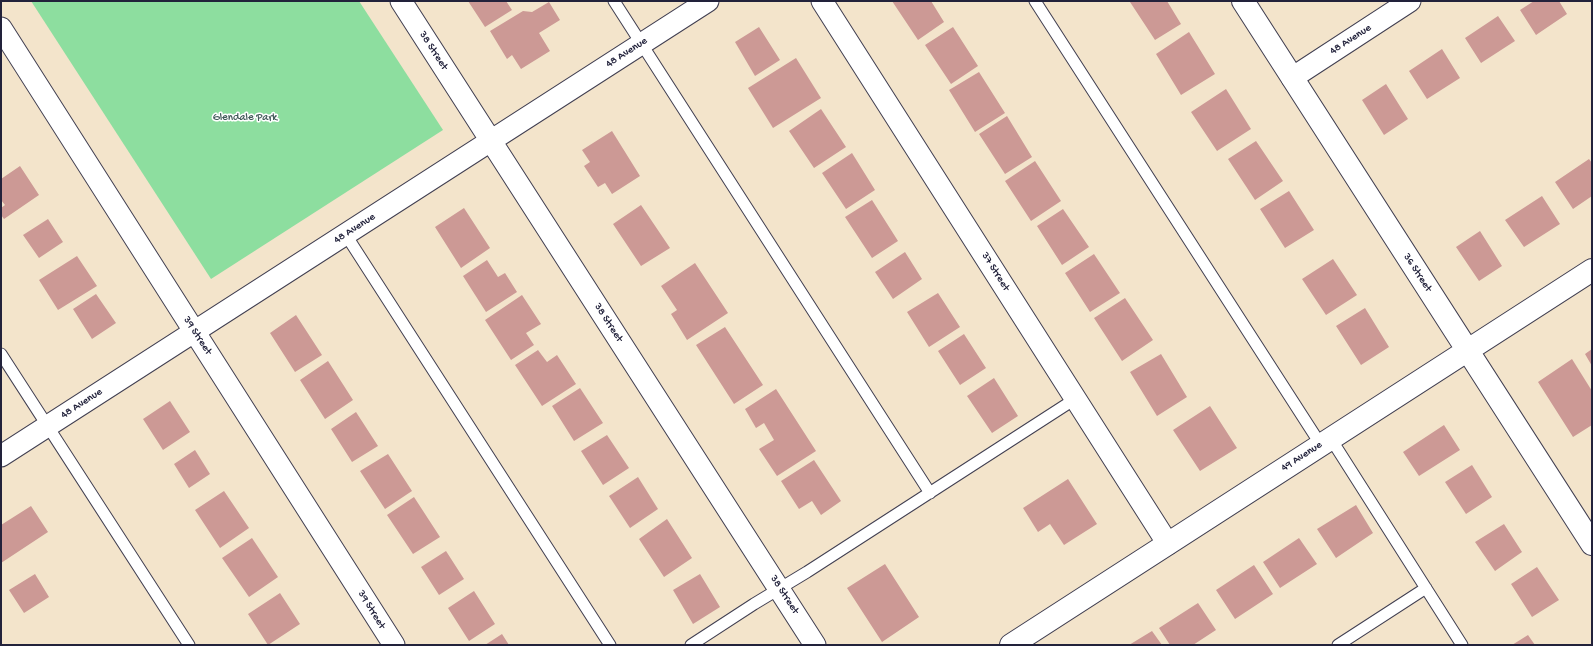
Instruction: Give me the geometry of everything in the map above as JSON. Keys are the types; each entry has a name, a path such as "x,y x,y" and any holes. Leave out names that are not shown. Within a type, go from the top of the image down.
{"street":[{"name":"38 Street","path":"401,1 815,645"},
{"name":"48 Avenue","path":"1,456 708,1"},
{"name":"37 Street","path":"822,1 1168,544"},
{"name":"36 Street","path":"1243,1 1591,541"},
{"name":"48 Avenue","path":"1292,78 1410,1"},
{"name":"39 Street","path":"1,28 394,645"},
{"name":"49 Avenue","path":"1012,645 1592,270"}],"lane":[{"path":"614,1 930,493"},
{"path":"1035,1 1326,442 1426,588 1462,645"},
{"path":"346,235 610,645"},
{"path":"1,354 189,645"},
{"path":"691,645 1075,399"},
{"path":"1338,645 1426,588"}],"green space":[{"name":"Glendale Park","path":"31,1 359,1 443,130 211,279"}],"building":[{"path":"468,1 506,1 512,10 485,27"},
{"path":"892,1 931,1 944,22 918,40"},
{"path":"1167,1 1181,24 1155,40 1130,2"},
{"path":"1534,1 1559,1 1567,14 1536,35 1520,10"},
{"path":"549,2 560,20 539,33 550,51 521,69 512,55 507,59 490,31 523,11 532,12"},
{"path":"1498,16 1515,41 1481,63 1465,38"},
{"path":"759,27 780,60 755,76 735,42"},
{"path":"953,27 978,66 951,84 925,45"},
{"path":"1189,32 1215,74 1181,95 1156,54"},
{"path":"1442,49 1460,78 1427,99 1409,71"},
{"path":"796,58 821,98 773,128 748,88"},
{"path":"979,72 1005,113 975,132 949,90"},
{"path":"1386,84 1408,119 1384,135 1362,100"},
{"path":"1226,89 1251,129 1217,151 1191,112"},
{"path":"821,109 846,147 814,168 789,131"},
{"path":"1007,116 1032,157 1005,174 979,134"},
{"path":"612,131 640,176 612,194 605,183 598,187 584,166 590,162 582,150"},
{"path":"1256,141 1283,181 1255,200 1228,159"},
{"path":"852,153 875,190 846,209 822,173"},
{"path":"1589,159 1592,163 1592,196 1573,209 1555,182"},
{"path":"1035,161 1061,201 1031,221 1005,181"},
{"path":"20,166 39,195 4,219 1,215 1,208 5,205 1,200 1,179"},
{"path":"1289,191 1314,230 1285,248 1260,209"},
{"path":"1542,196 1560,224 1524,247 1505,220"},
{"path":"872,200 898,241 872,258 845,217"},
{"path":"641,205 670,248 641,266 613,224"},
{"path":"464,208 490,248 461,268 435,227"},
{"path":"1063,209 1089,247 1062,265 1037,226"},
{"path":"48,219 63,242 39,258 23,235"},
{"path":"1480,231 1502,266 1479,281 1456,247"},
{"path":"905,252 922,279 893,299 875,272"},
{"path":"1094,254 1120,293 1090,312 1065,273"},
{"path":"77,256 97,286 58,310 39,280"},
{"path":"1333,259 1357,295 1326,315 1302,279"},
{"path":"487,260 498,277 505,273 517,292 486,312 463,276"},
{"path":"695,263 728,313 687,340 671,314 677,310 661,286"},
{"path":"938,293 960,327 929,347 907,312"},
{"path":"96,294 116,323 92,339 73,309"},
{"path":"522,295 541,324 526,333 534,345 511,360 485,320"},
{"path":"1125,298 1153,340 1122,361 1094,318"},
{"path":"1365,308 1389,347 1361,365 1336,326"},
{"path":"296,315 322,355 295,372 270,333"},
{"path":"725,327 763,385 734,404 696,345"},
{"path":"964,334 986,368 960,385 938,351"},
{"path":"1592,349 1592,366 1585,354"},
{"path":"538,350 547,362 557,355 576,384 542,406 515,365"},
{"path":"1161,354 1187,397 1157,416 1130,372"},
{"path":"1572,359 1592,391 1592,425 1573,437 1538,382"},
{"path":"328,361 353,400 325,419 300,380"},
{"path":"994,378 1018,416 992,433 967,396"},
{"path":"580,388 603,423 574,441 552,406"},
{"path":"776,389 816,451 777,476 759,449 774,440 764,423 756,428 745,409"},
{"path":"170,401 190,432 163,450 143,419"},
{"path":"1210,406 1237,448 1200,471 1173,430"},
{"path":"356,412 378,446 352,462 331,429"},
{"path":"1444,425 1460,450 1419,476 1403,452"},
{"path":"607,435 629,468 603,485 581,451"},
{"path":"195,450 210,474 189,488 174,464"},
{"path":"388,454 412,491 385,509 360,471"},
{"path":"814,460 841,501 821,515 812,501 799,509 781,481"},
{"path":"1472,465 1492,497 1466,514 1445,482"},
{"path":"638,477 658,509 630,528 609,496"},
{"path":"1068,479 1097,524 1064,545 1050,524 1038,532 1023,508"},
{"path":"224,491 249,528 220,548 195,510"},
{"path":"414,497 440,537 413,554 387,515"},
{"path":"1356,505 1373,533 1336,558 1317,529"},
{"path":"31,506 48,532 1,563 1,525"},
{"path":"667,519 692,558 664,577 639,539"},
{"path":"1504,524 1522,552 1495,571 1475,542"},
{"path":"252,538 278,577 249,597 222,558"},
{"path":"1299,538 1317,564 1280,588 1263,562"},
{"path":"446,551 464,579 439,595 421,567"},
{"path":"885,564 919,617 882,642 847,588"},
{"path":"1254,565 1273,594 1235,619 1216,590"},
{"path":"1537,567 1559,600 1532,617 1511,584"},
{"path":"35,574 49,597 24,613 9,590"},
{"path":"700,574 720,607 693,624 673,590"},
{"path":"474,591 495,624 469,641 448,608"},
{"path":"280,593 300,624 268,645 248,614"},
{"path":"1198,603 1216,630 1193,645 1170,645 1159,628"},
{"path":"1152,631 1162,645 1129,645"},
{"path":"502,634 509,645 485,645"},
{"path":"1528,635 1535,645 1512,645"}]}
